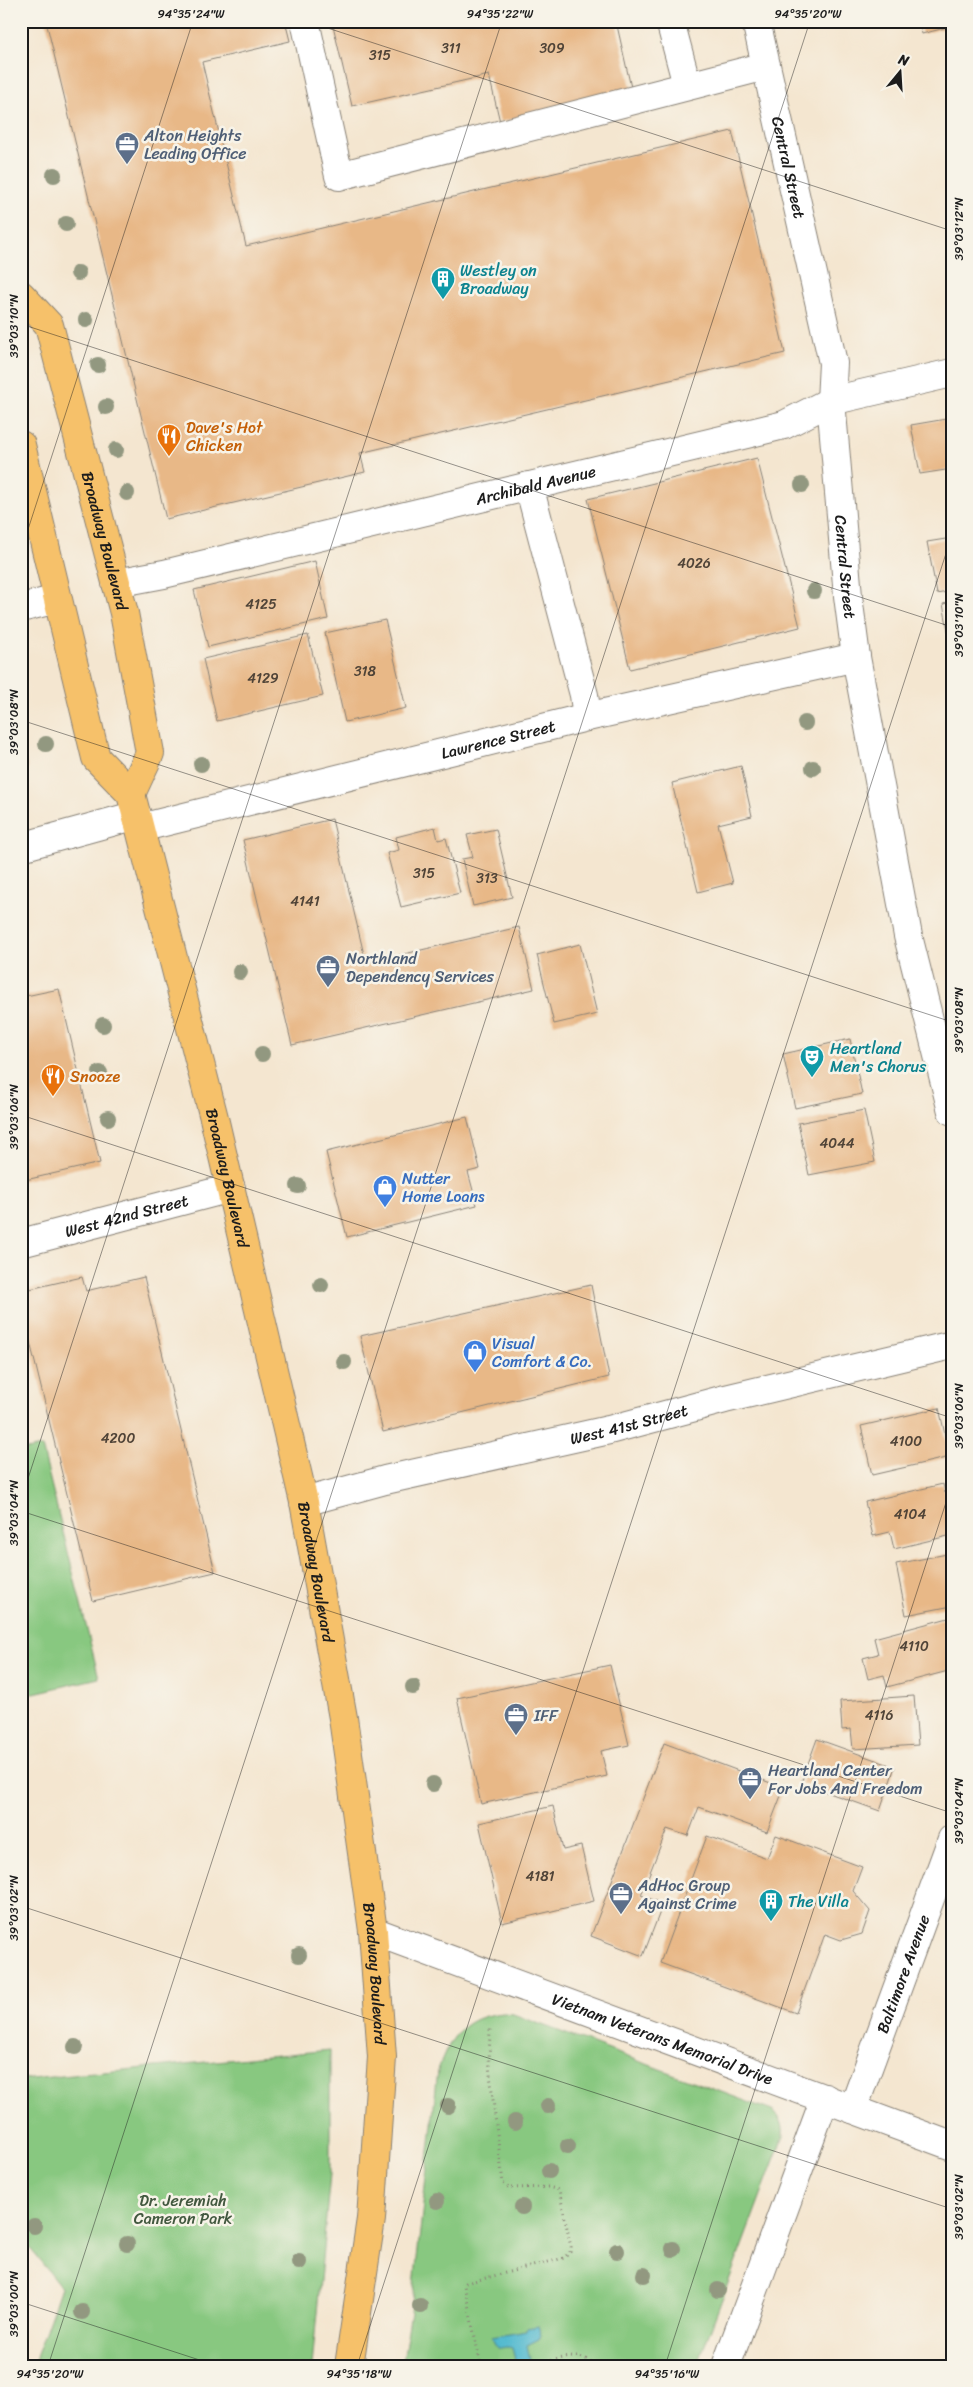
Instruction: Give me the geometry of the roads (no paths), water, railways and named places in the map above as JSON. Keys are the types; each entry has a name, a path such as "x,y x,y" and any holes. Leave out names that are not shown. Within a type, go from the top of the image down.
{"main road":[{"name":"Broadway Boulevard","path":"21,295 49,325 124,613 150,752 136,813 231,1188 304,1502 343,1718 373,1932 382,2057 371,2219 349,2366"},
{"path":"21,445 96,758 136,813"}],"street":[{"path":"305,21 339,176 766,66"},
{"path":"670,21 687,85"},
{"name":"Central Street","path":"756,21 833,363 831,401 848,596 856,657 908,936 952,1111"},
{"name":"Archibald Avenue","path":"116,584 784,425 831,401 952,374"},
{"path":"529,486 584,695 587,716"},
{"path":"21,608 57,599"},
{"name":"Lawrence Street","path":"21,847 136,813 856,657"},
{"name":"West 42nd Street","path":"21,1243 231,1188"},
{"name":"West 41st Street","path":"304,1502 386,1480 600,1432 726,1399 952,1345"},
{"name":"Baltimore Avenue","path":"852,2108 952,1839"},
{"name":"Vietnam Veterans Memorial Drive","path":"373,1932 952,2146"},
{"path":"726,2366 825,2098"}],"water":[{"path":"538,2326 541,2335 539,2339 527,2345 530,2360 516,2363 512,2348 498,2348 492,2337 527,2331 527,2328"}],"place":[{"name":"Alton Heights Leading Office","path":"127,165"},
{"name":"Westley on Broadway","path":"443,300"},
{"name":"Dave's Hot Chicken","path":"169,457"},
{"name":"Northland Dependency Services","path":"328,988"},
{"name":"Heartland Men's Chorus","path":"812,1078"},
{"name":"Snooze","path":"53,1097"},
{"name":"Nutter Home Loans","path":"385,1208"},
{"name":"Visual Comfort & Co.","path":"475,1373"},
{"name":"IFF","path":"516,1736"},
{"name":"Heartland Center For Jobs And Freedom","path":"750,1800"},
{"name":"AdHoc Group Against Crime","path":"621,1915"},
{"name":"The Villa","path":"771,1922"}],"park label":[{"name":"Dr. Jeremiah Cameron Park","path":"183,2209"}]}
